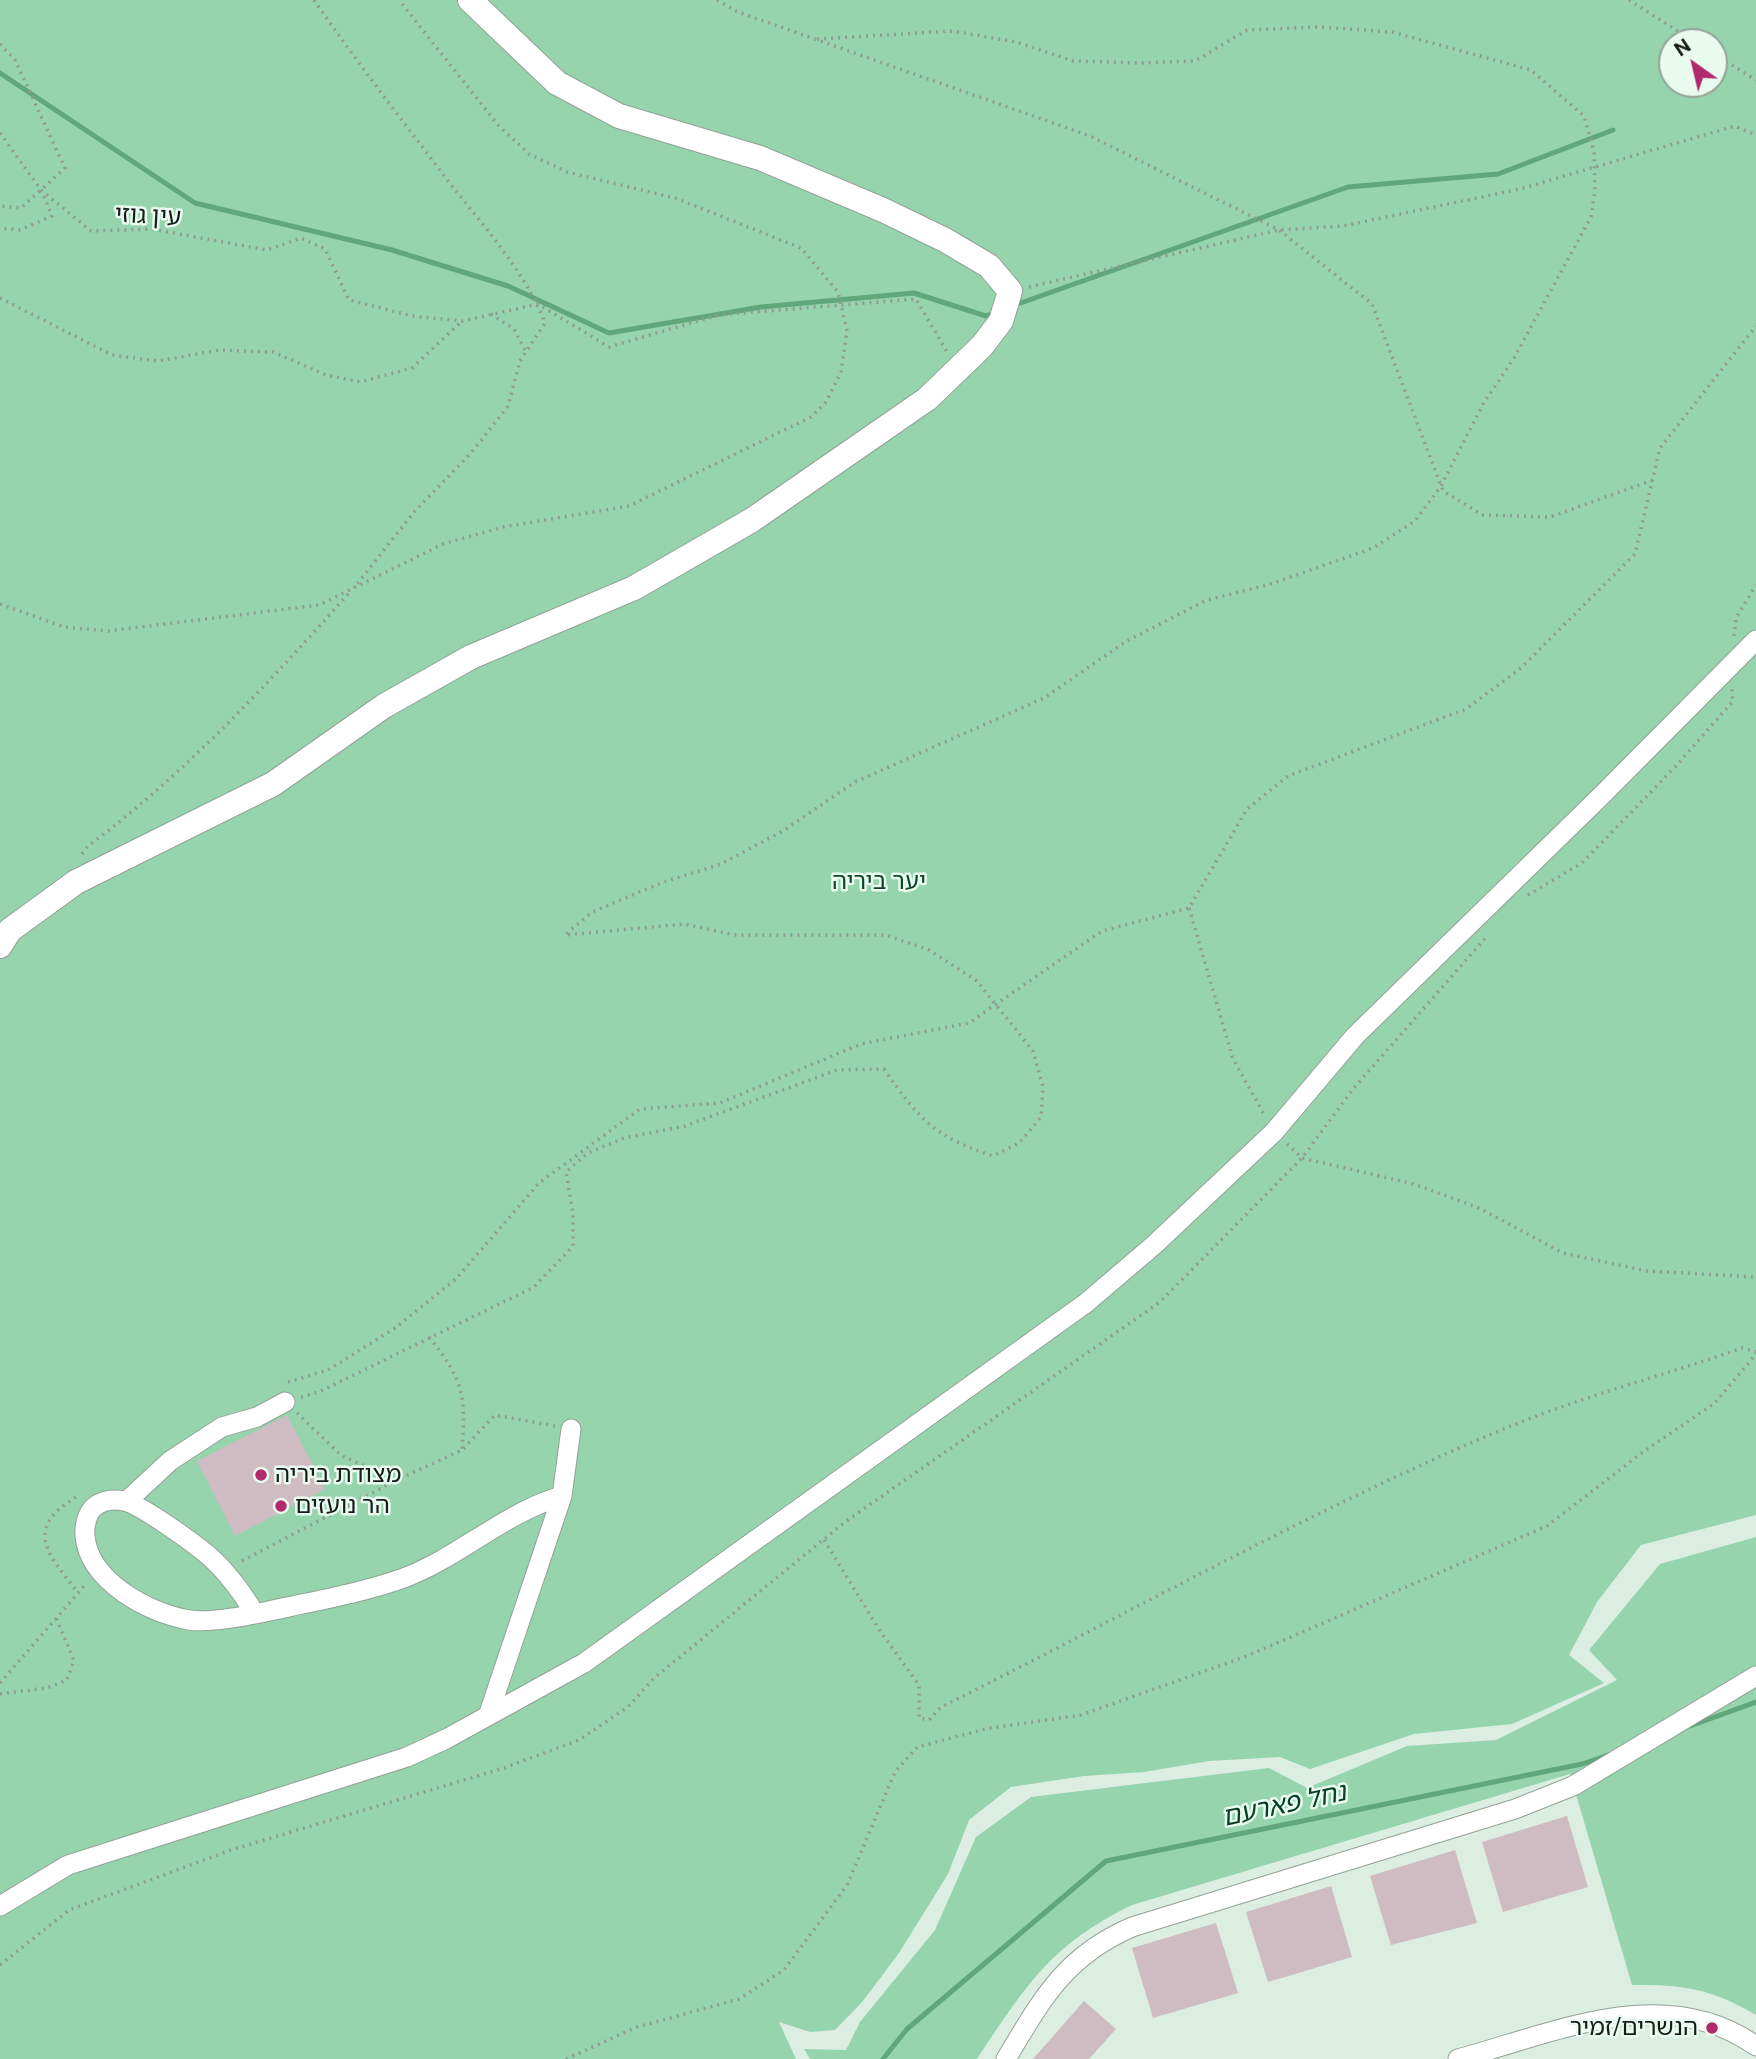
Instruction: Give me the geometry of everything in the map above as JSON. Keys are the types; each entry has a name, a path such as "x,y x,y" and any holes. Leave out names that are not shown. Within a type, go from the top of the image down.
{"main road":[{"path":"0,946 10,930 76,882 273,784 384,706 471,657 634,588 752,520 927,399 982,346 1001,321 1010,291 989,266 945,240 883,210 760,158 619,116 567,88 508,39 470,0"}],"street":[{"path":"0,1906 68,1865 407,1757 584,1663 1086,1303 1154,1245 1274,1132 1355,1035 1756,640"},
{"path":"127,1501 170,1461 222,1427 257,1417 285,1402"},
{"path":"488,1716 562,1496 571,1429"},
{"path":"255,1614 401,1579 439,1560 524,1509 562,1496"},
{"path":"255,1614 244,1595 209,1557 127,1501 111,1499 93,1508 84,1528 86,1551 97,1571 147,1606 191,1620 255,1614 289,1606"},
{"path":"1006,2059 1056,1982 1075,1961 1101,1941 1132,1927 1516,1809 1561,1790 1756,1676"},
{"path":"1458,2059 1612,2017 1641,2013 1668,2013 1716,2024 1756,2046"}],"path":[{"path":"76,882 69,870 88,846 144,804 264,688 351,592 415,511 471,453 508,406 520,361 545,323 538,304 509,259 358,63 314,0"},
{"path":"0,604 64,627 108,631 319,605 351,592 422,552 443,544 503,527 629,506 811,417 826,402 841,372 846,331 838,292 801,248 676,198 567,172 529,154 498,125 399,0"},
{"path":"717,0 738,12 1090,136 1279,230 1372,304 1443,491 1483,515 1550,517 1653,480"},
{"path":"1629,0 1673,28"},
{"path":"285,1402 319,1392 534,1287 573,1246 573,1213 566,1172 588,1153 624,1138 685,1126 836,1070 884,1069 925,1123 965,1147 993,1156 1019,1143 1041,1117 1043,1087 1032,1051 977,981 929,950 886,936 734,935 685,924 565,935 592,912 661,883 721,864 783,831 855,782 1044,698 1125,642 1207,600 1271,584 1373,548 1415,521 1441,485 1483,404 1514,358 1591,217 1595,167 1584,116 1531,70 1392,32 1320,27 1247,30 1195,61 1140,63 1073,61 1016,42 953,31 817,39"},
{"path":"0,44 15,60 65,168 20,208 0,206"},
{"path":"1728,63 1756,80"},
{"path":"1010,291 1279,230 1343,226 1520,189 1735,126 1756,135"},
{"path":"0,132 41,190 52,216 20,230 0,228"},
{"name":"עין גוזי","path":"41,190 91,231 152,229 267,250 301,238 326,248 349,300 412,316 462,321"},
{"path":"0,298 112,355 159,361 219,349 273,352 326,375 360,382 412,368 462,321 538,304 609,347 718,315 840,303 916,299 948,356 959,368"},
{"path":"491,314 513,329 526,352"},
{"path":"397,1480 342,1456 285,1402 274,1386 328,1370 395,1328 456,1279 539,1183 640,1109 720,1103 860,1044 969,1023 1102,931 1189,908 1247,809 1288,776 1466,709 1521,668 1635,554 1660,447 1756,326"},
{"path":"1521,899 1582,863 1675,767 1733,701 1730,668 1736,618 1756,584"},
{"path":"1189,908 1233,1059 1274,1132 1302,1158 1414,1184 1479,1208 1563,1253 1647,1271 1756,1277"},
{"path":"1302,1158 1353,1089 1494,929"},
{"path":"429,1337 455,1369 464,1404 463,1450"},
{"path":"566,2059 637,2027 739,1999 784,1970 847,1885 895,1772 917,1747 985,1729 1081,1714 1158,1688 1247,1656 1547,1526 1643,1452 1715,1403 1756,1353 1742,1348 1594,1395 1501,1430 1281,1534 941,1707 929,1720 919,1718 919,1685 880,1631 824,1540"},
{"path":"233,1557 243,1562 397,1480 463,1450 495,1415 571,1429"},
{"path":"0,1682 78,1593"},
{"path":"0,1694 47,1688 67,1680 74,1660 56,1618"}],"green space":[{"name":"יער ביריה","path":"0,0 1756,0 1756,1515 1641,1545 1597,1602 1569,1655 1604,1683 1512,1724 1414,1734 1310,1769 1280,1757 1209,1761 1144,1772 1084,1776 1011,1787 969,1820 948,1874 899,1953 863,2001 835,2030 810,2032 779,2022 796,2059 0,2059"},
{"path":"1756,1537 1756,2015 1726,1999 1697,1990 1632,1985 1570,1774 1132,1905 1104,1920 1060,1952 1026,1989 977,2059 810,2059 804,2049 846,2050 860,2022 935,1930 976,1837 1031,1797 1269,1768 1307,1788 1407,1746 1496,1740 1617,1680 1589,1650 1660,1564"}],"building":[{"name":"מצודת ביריה","path":"287,1415 325,1489 235,1536 197,1461"},
{"path":"1567,1816 1588,1887 1503,1912 1482,1842"},
{"path":"1455,1850 1477,1923 1391,1945 1370,1876"},
{"path":"1331,1886 1352,1957 1268,1982 1246,1912"},
{"path":"1216,1923 1238,1993 1153,2018 1132,1948"},
{"path":"1084,2001 1116,2029 1089,2059 1033,2059"}],"waterway":[{"path":"0,73 195,203 392,250 508,286 609,333 761,307 914,293 986,316 996,312"},
{"path":"1015,305 1348,187 1498,174 1613,130"},
{"name":"נחל פארעם","path":"1690,1726 1756,1702"},
{"name":"נחל פארעם","path":"883,2059 907,2029 1106,1861 1582,1764 1608,1755"}],"place":[{"name":"מצודת ביריה","path":"261,1475"},
{"name":"הר נועזים","path":"281,1506"},
{"name":"הנשרים/זמיר","path":"1712,2028"}]}
